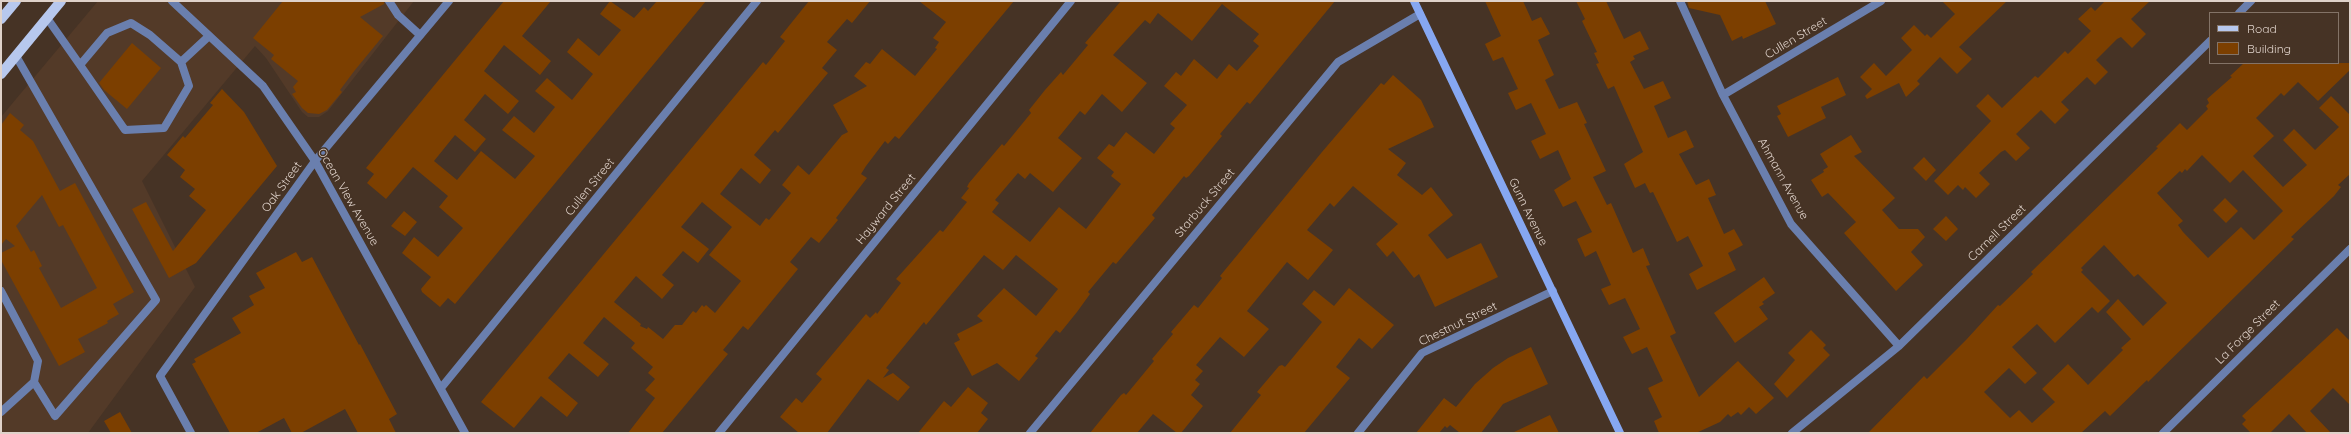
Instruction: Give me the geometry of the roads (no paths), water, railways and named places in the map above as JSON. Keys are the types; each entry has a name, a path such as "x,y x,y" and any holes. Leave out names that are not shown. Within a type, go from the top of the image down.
{"main road":[{"path":"3,13 16,1"},
{"path":"1,74 61,1"}],"street":[{"name":"Ocean View Avenue","path":"173,1 263,86 315,161 465,433"},
{"path":"389,1 398,15 420,35"},
{"name":"Oak Street","path":"191,433 160,376 315,161 449,1"},
{"name":"Cullen Street","path":"441,388 757,1"},
{"name":"Hayward Street","path":"719,433 1071,1"},
{"name":"Gunn Avenue","path":"1414,1 1620,433"},
{"name":"Ahmann Avenue","path":"1680,1 1723,95 1791,224 1899,346"},
{"name":"Cullen Street","path":"1723,95 1881,1"},
{"path":"2240,12 2251,1"},
{"name":"Starbuck Street","path":"1030,433 1338,62 1420,14"},
{"path":"47,18 125,130 164,128 189,86 181,62 150,35 131,23 107,33 80,65"},
{"path":"181,62 209,36"},
{"name":"Carnell Street","path":"1792,433 1899,346 2209,42"},
{"path":"16,56 156,300 55,416 34,382"},
{"name":"La Forge Street","path":"2163,433 2350,249"},
{"path":"1,290 38,361 34,382 1,412"},
{"name":"Chestnut Street","path":"1358,433 1422,353 1553,291"}]}
